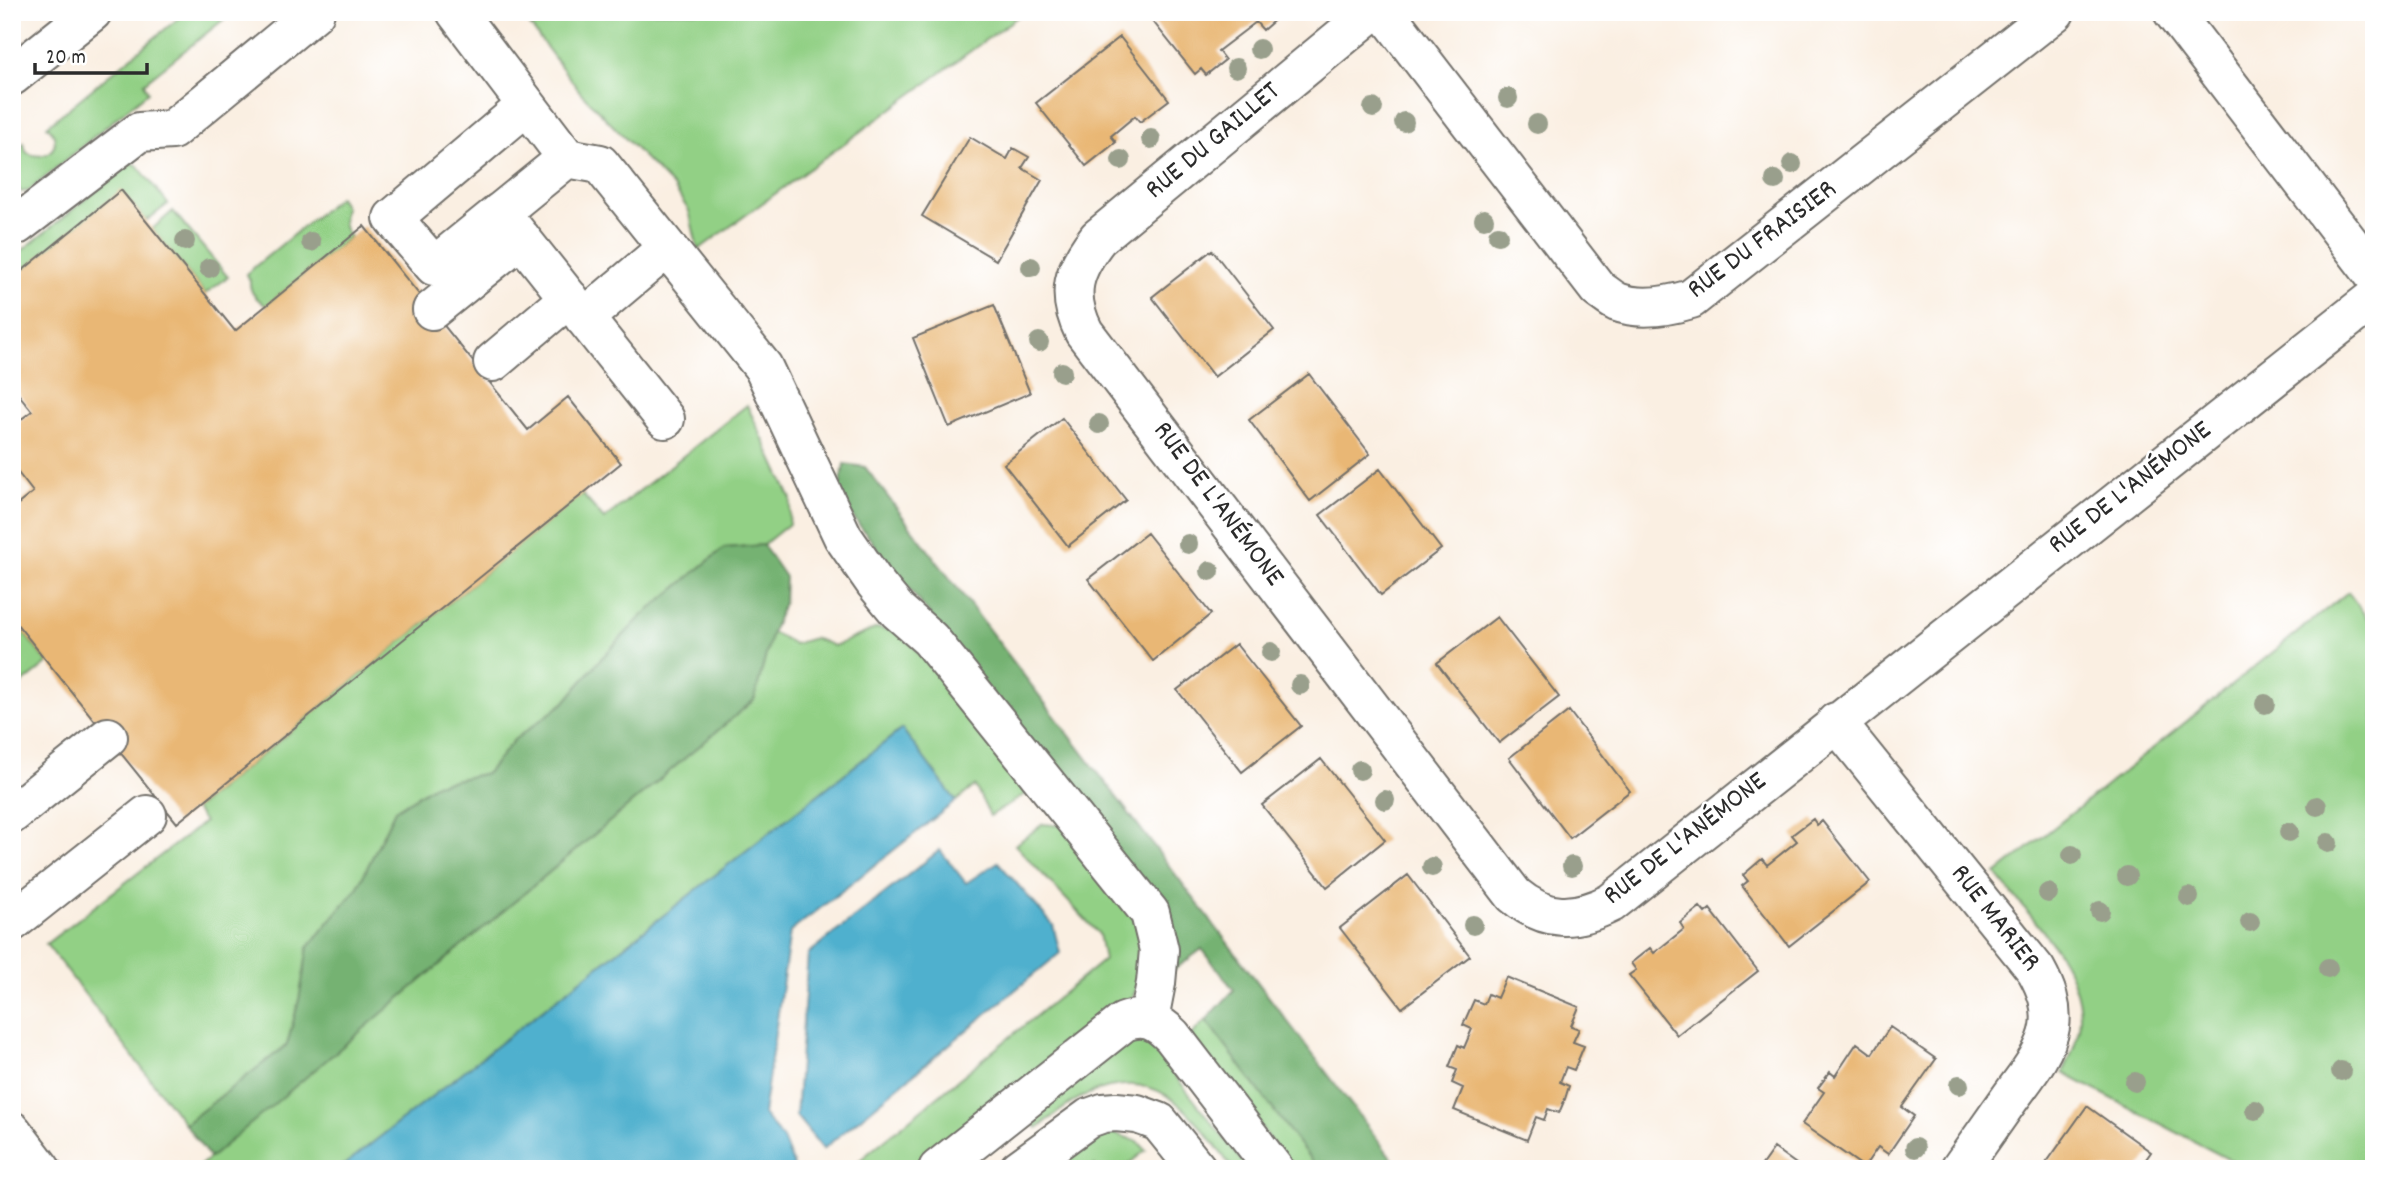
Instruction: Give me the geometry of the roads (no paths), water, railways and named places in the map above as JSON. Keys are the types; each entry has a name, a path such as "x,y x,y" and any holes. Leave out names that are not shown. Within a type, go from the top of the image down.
{"street":[{"path":"14,224 139,132 172,130 314,12"},
{"path":"456,12 567,158 600,164 763,367 843,537 874,583 898,611 930,639 1150,913 1159,950 1149,1019"},
{"name":"RUE DU GAILLET","path":"1074,285 1087,250 1098,238 1372,12"},
{"name":"RUE DU FRAISIER","path":"1385,12 1598,289 1617,302 1644,307 1669,306 1691,299 2056,12"},
{"path":"2173,12 2374,275"},
{"path":"12,76 86,14"},
{"path":"511,225 434,267 393,218 526,106"},
{"path":"432,310 511,225 567,158"},
{"path":"511,225 665,419"},
{"path":"493,362 667,248"},
{"name":"RUE DE L'ANÉMONE","path":"1074,285 1073,302 1084,332 1514,895 1533,909 1565,917 1581,915 1611,903 2374,298"},
{"name":"RUE MARIER","path":"1836,722 2036,970 2047,988 2050,1028 2043,1046 1960,1169"},
{"path":"12,814 108,737"},
{"path":"12,922 147,815"},
{"path":"938,1169 1124,1022 1135,1018 1149,1019 1161,1024 1172,1036 1273,1169"},
{"path":"1019,1169 1089,1118 1116,1112 1137,1114 1158,1122 1198,1169"},
{"path":"12,1131 41,1169"}],"water":[{"path":"902,729 956,801 790,932 763,1114 783,1139 793,1169 339,1169"},
{"path":"940,850 966,883 998,862 1053,925 1060,953 823,1149 796,1116 808,954"}]}
